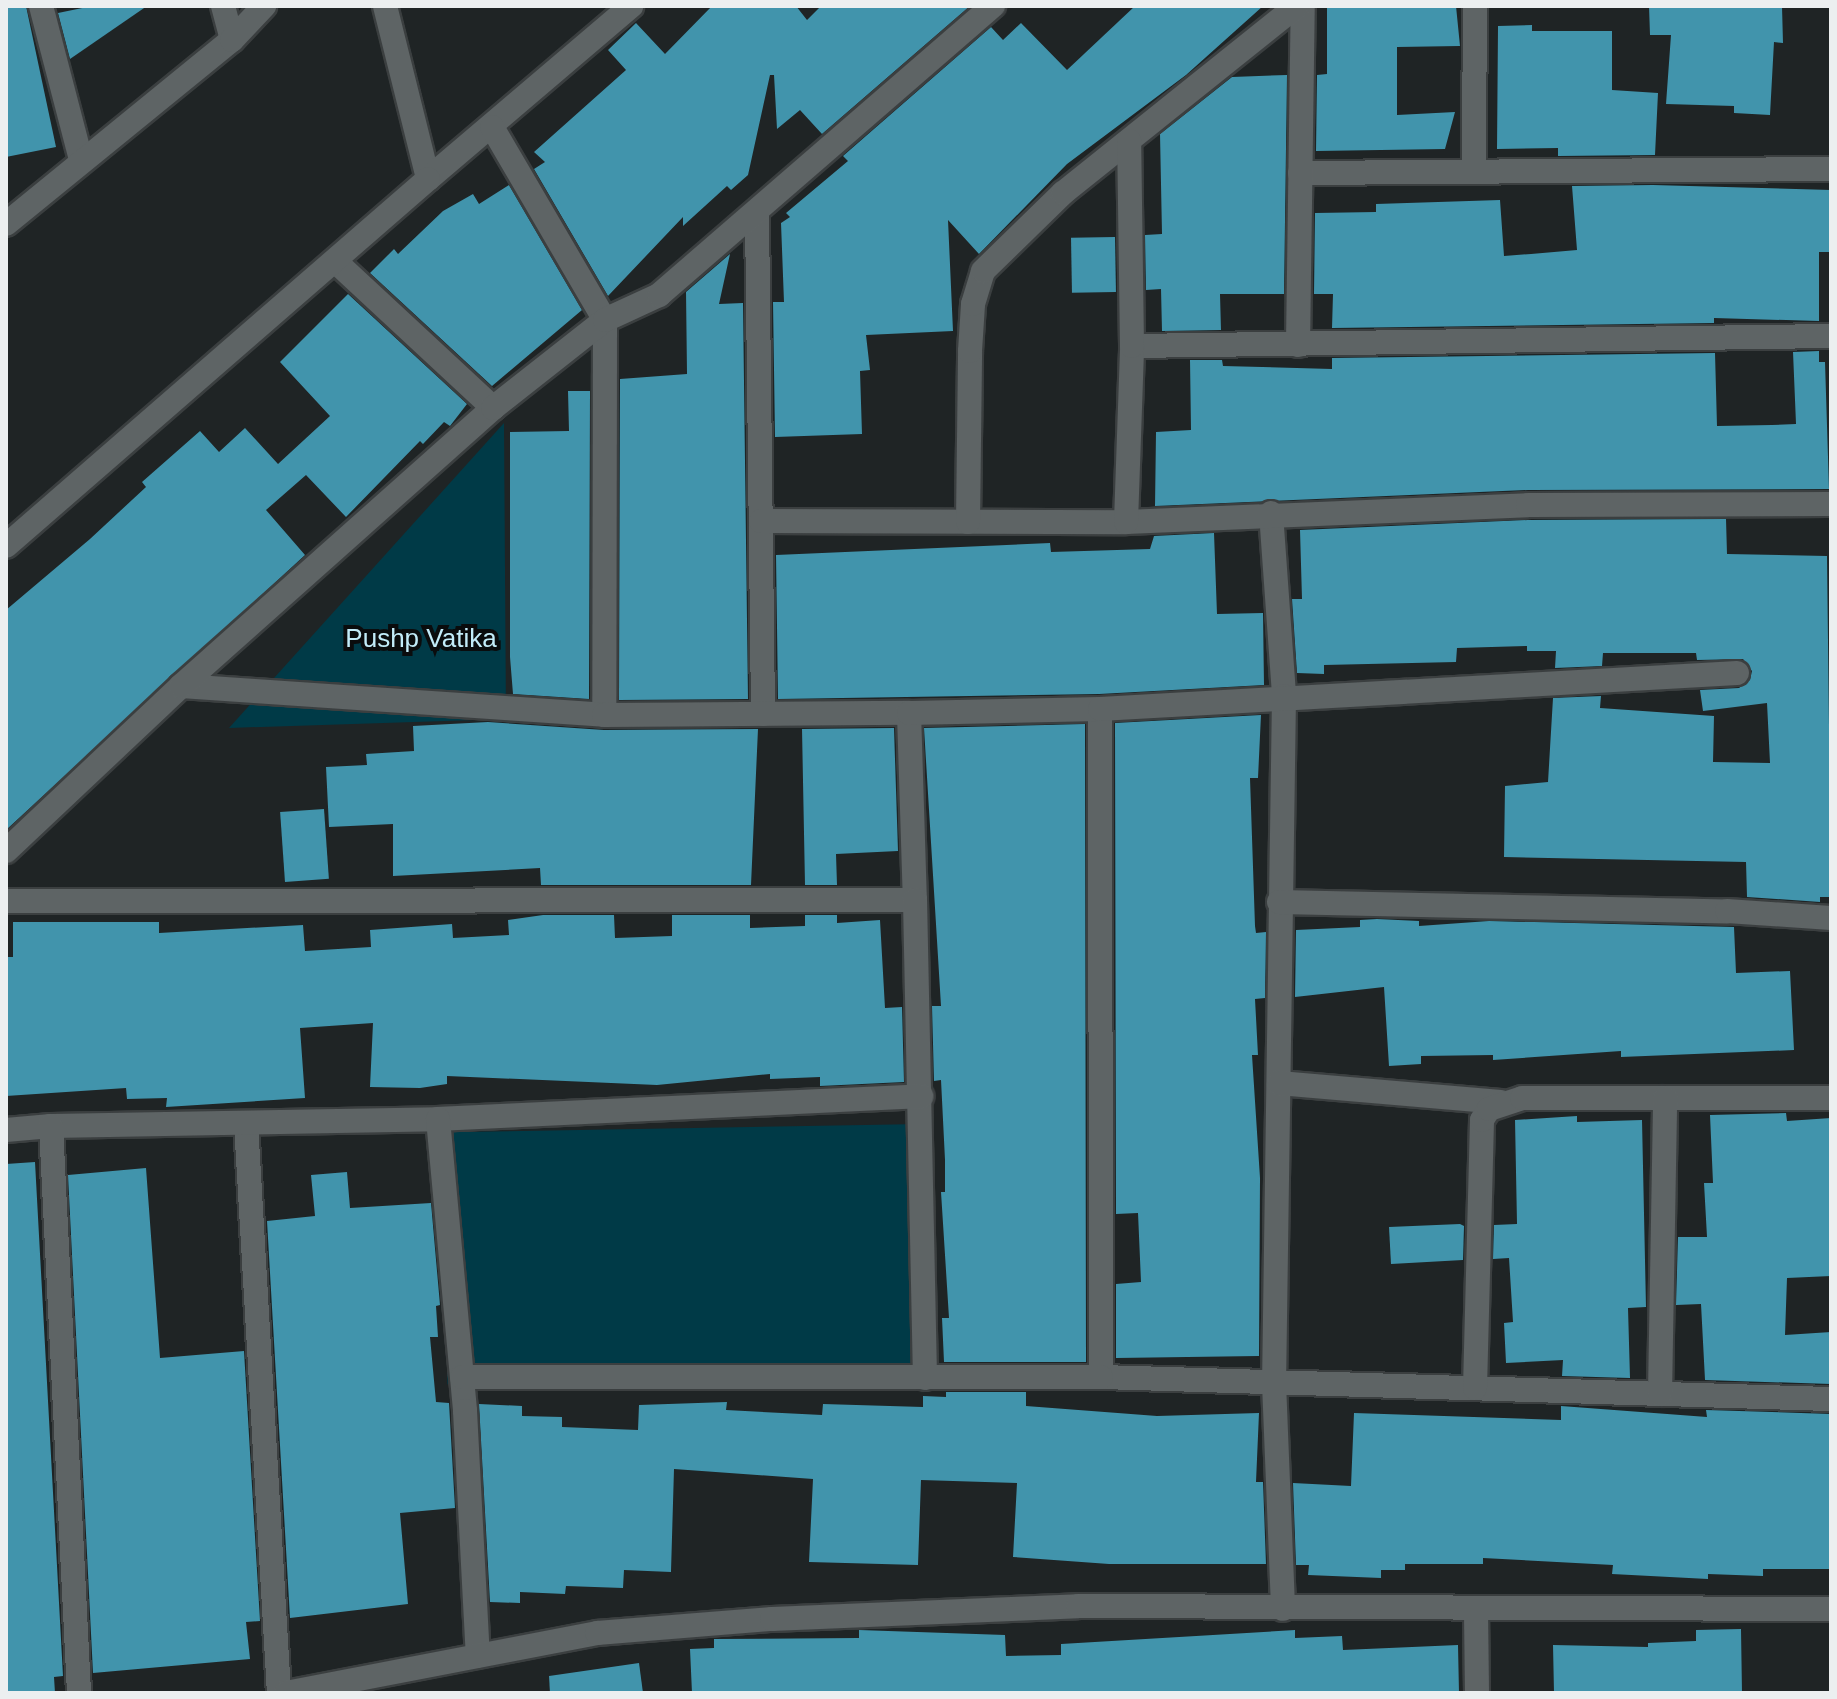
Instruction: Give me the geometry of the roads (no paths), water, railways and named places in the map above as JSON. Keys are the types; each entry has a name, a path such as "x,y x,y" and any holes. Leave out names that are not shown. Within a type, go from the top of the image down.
{"street":[{"path":"41,6 81,160"},
{"path":"223,6 232,40"},
{"path":"6,224 232,40 264,6"},
{"path":"385,6 428,179"},
{"path":"6,546 631,6"},
{"path":"6,851 181,686 493,408 605,320 659,295 757,214 993,6"},
{"path":"968,522 970,351 973,304 983,271 1013,236 1296,6"},
{"path":"1298,345 1303,6"},
{"path":"1474,172 1475,6"},
{"path":"492,127 605,320 604,715"},
{"path":"1126,522 1132,346 1129,141"},
{"path":"1300,173 1831,169"},
{"path":"757,214 763,714"},
{"path":"335,261 493,408"},
{"path":"1132,346 1831,336"},
{"path":"761,521 1126,522 1271,513 1696,502 1831,504"},
{"path":"1271,513 1284,696 1274,1383 1283,1609"},
{"path":"181,686 604,715 909,713 1100,709 1284,696 1737,673"},
{"path":"1100,709 1101,1377"},
{"path":"909,713 921,1096 925,1378"},
{"path":"6,901 915,900"},
{"path":"1279,902 1727,911 1831,918"},
{"path":"1279,1083 1500,1102 1831,1098"},
{"path":"6,1130 51,1126 438,1119 921,1096"},
{"path":"1660,1394 1665,1098"},
{"path":"1475,1388 1482,1120 1500,1102"},
{"path":"438,1119 462,1377 478,1656"},
{"path":"246,1123 279,1693"},
{"path":"51,1126 79,1693"},
{"path":"462,1377 1101,1377 1831,1399"},
{"path":"286,1693 597,1633 772,1619 1078,1606 1476,1611 1831,1609"},
{"path":"1476,1611 1477,1693"}],"park label":[{"name":"Pushp Vatika","path":"421,639"}]}
